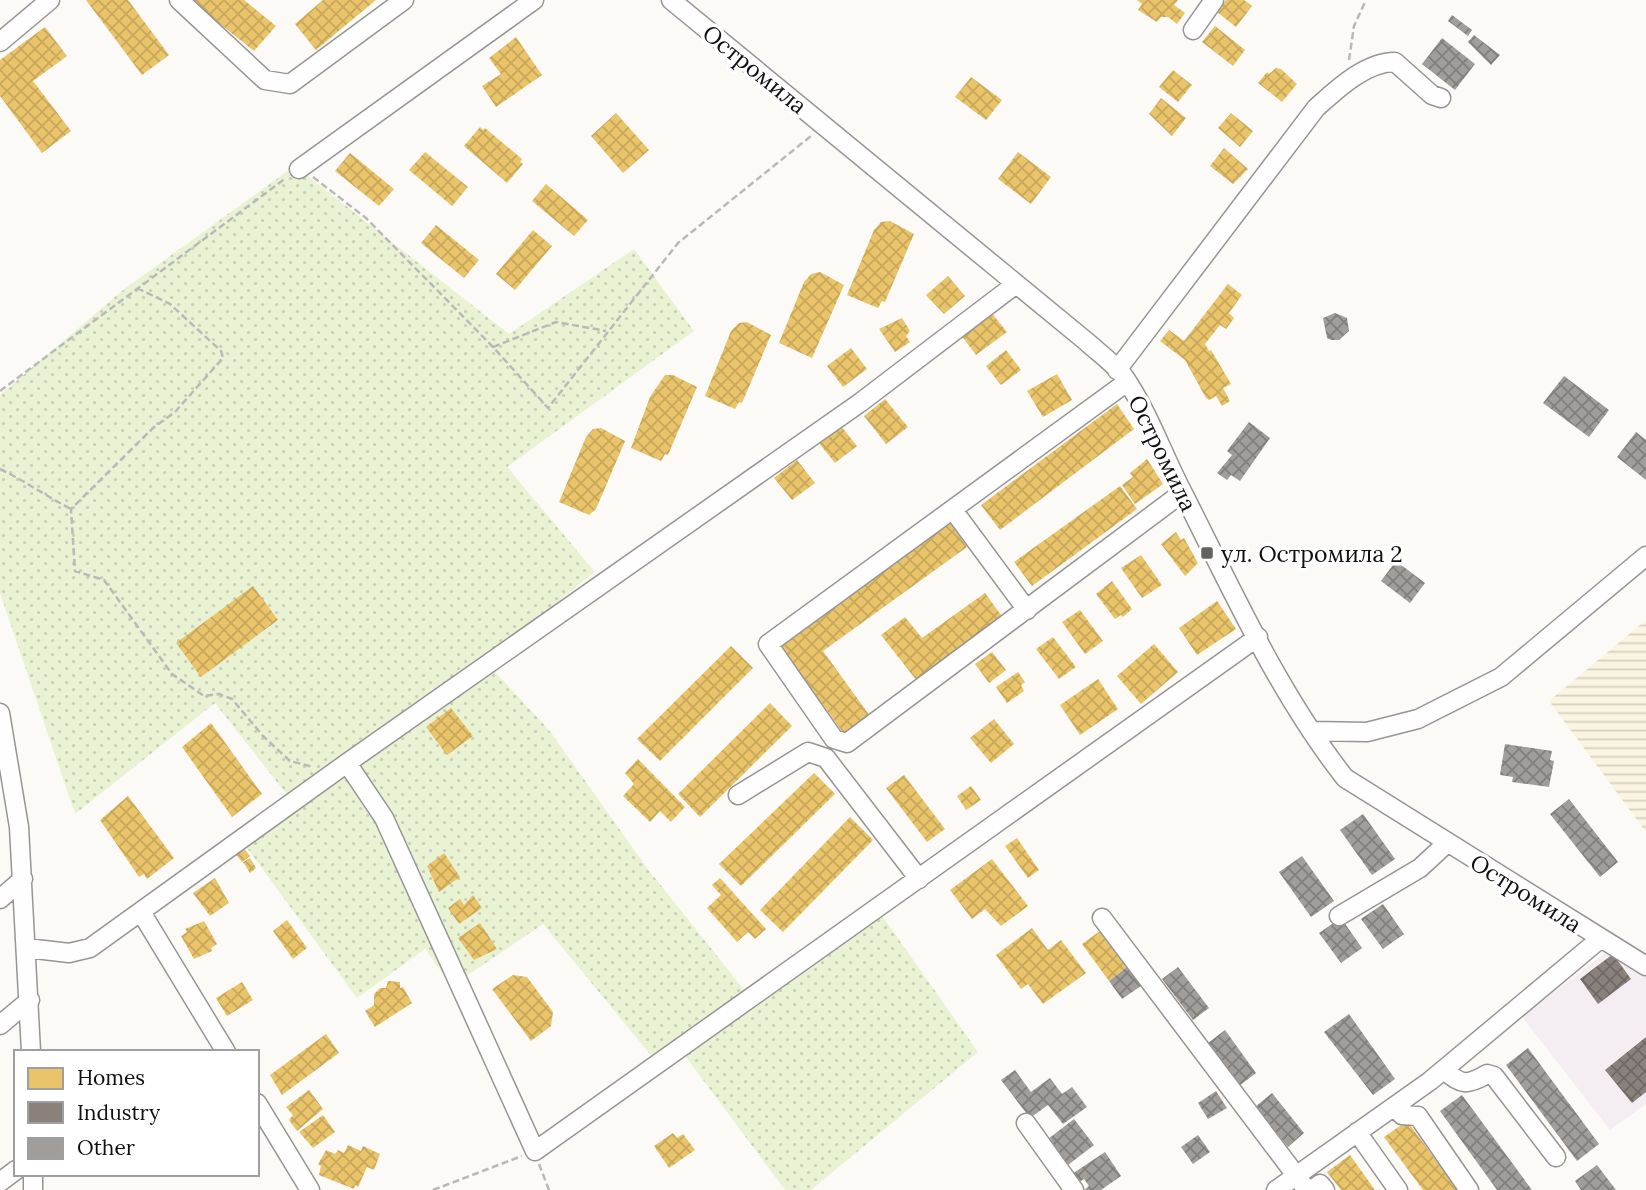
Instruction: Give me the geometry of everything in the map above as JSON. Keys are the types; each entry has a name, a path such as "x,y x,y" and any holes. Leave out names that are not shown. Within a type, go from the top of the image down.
{"street":[{"path":"0,42 50,0"},
{"path":"179,0 265,80 279,85 290,84 404,0"},
{"path":"299,169 534,0"},
{"name":"Остромила","path":"671,0 1016,284 1122,376 1258,637 1311,731 1345,778 1600,939 1646,965"},
{"path":"1193,30 1214,0"},
{"path":"1182,493 846,743 834,738 768,644 953,510 1122,376 1315,108 1348,82 1384,62 1395,62 1432,95 1441,98"},
{"path":"27,948 69,953 90,948 346,762 850,409 1016,284"},
{"path":"953,510 1027,610"},
{"path":"1311,731 1367,732 1418,719 1501,677 1646,555"},
{"path":"346,762 384,818 535,1151 1258,637"},
{"path":"0,713 19,827 31,1050"},
{"path":"738,795 808,752 827,758 919,879"},
{"path":"1339,916 1420,868 1447,843"},
{"path":"0,899 23,879"},
{"path":"141,912 225,1050"},
{"path":"1102,918 1305,1185 1320,1184 1325,1190"},
{"name":"Остромила","path":"1276,1190 1305,1185 1357,1132 1444,1070 1600,939"},
{"path":"0,1026 30,1000"},
{"path":"1444,1070 1458,1083 1465,1084 1487,1074 1494,1076 1556,1157"},
{"path":"259,1106 310,1190"},
{"path":"1395,1106 1402,1115 1418,1116 1469,1190"},
{"path":"1026,1123 1074,1190"},
{"path":"1357,1132 1398,1190"}],"path":[{"path":"1348,82 1352,36 1366,0"},
{"path":"0,391 299,169 325,183 366,218 493,347 548,408 678,243 824,126"},
{"path":"137,288 170,304 221,351 223,358 175,412 153,428 71,509 75,570 104,580 172,674 204,696 219,694 232,699 263,736 290,761 319,769"},
{"path":"493,347 556,322 608,332"},
{"path":"0,469 25,480 39,492 71,509"},
{"path":"433,1190 535,1151 549,1190"}],"shaded area":[{"path":"1646,620 1646,832 1549,701"},
{"path":"1607,951 1646,975 1646,1104 1610,1130 1522,1017"}],"green space":[{"path":"300,162 299,169 509,334 634,249 694,331 507,467 595,572 484,660 549,730 647,868 745,991 876,907 978,1052 811,1190 785,1190 680,1049 658,1064 543,924 452,986 425,949 357,998 247,848 288,796 215,703 75,814 0,593 0,395 123,290"}],"building: Homes":[{"path":"86,0 128,0 169,55 142,75"},
{"path":"190,0 244,0 276,26 254,51"},
{"path":"323,0 376,0 316,50 295,24"},
{"path":"1137,0 1178,0 1174,5 1185,13 1177,24 1168,17 1161,17 1157,22 1138,10 1142,4"},
{"path":"1226,0 1244,0 1252,6 1236,27 1217,12"},
{"path":"1215,26 1245,50 1233,66 1202,42"},
{"path":"45,27 67,56 33,81 71,131 42,153 0,96 0,60"},
{"path":"516,37 542,75 496,107 482,86 501,74 489,58"},
{"path":"1276,68 1281,69 1297,84 1282,102 1258,83 1267,72 1269,74"},
{"path":"1173,70 1192,85 1178,102 1159,87"},
{"path":"971,77 1002,100 986,120 955,97"},
{"path":"1161,98 1186,118 1172,136 1149,114"},
{"path":"616,113 649,150 623,173 591,136"},
{"path":"1231,113 1253,131 1240,147 1218,128"},
{"path":"480,127 483,130 485,128 522,159 520,162 523,164 507,183 464,146"},
{"path":"1224,148 1248,169 1233,184 1210,166"},
{"path":"425,152 468,187 452,206 409,170"},
{"path":"1018,152 1051,177 1031,204 998,179"},
{"path":"350,153 394,189 379,206 335,171"},
{"path":"546,184 588,220 574,236 532,201"},
{"path":"890,221 914,234 885,302 882,301 878,308 847,295 874,230 881,222"},
{"path":"436,225 479,260 464,278 421,243"},
{"path":"533,230 552,246 515,290 496,274"},
{"path":"820,272 844,285 812,358 779,343 804,282 811,274"},
{"path":"948,276 965,296 944,314 926,295"},
{"path":"1228,284 1242,295 1229,313 1234,318 1226,329 1220,325 1205,344 1231,384 1223,388 1230,401 1222,406 1216,396 1209,400 1206,398 1185,360 1160,341 1169,330 1184,341"},
{"path":"991,312 1007,332 976,355 961,335"},
{"path":"902,318 910,331 906,336 910,342 895,352 879,329"},
{"path":"747,322 771,335 742,403 739,402 735,409 705,396 731,331 739,323"},
{"path":"851,348 867,369 843,387 827,366"},
{"path":"1006,350 1021,370 1001,385 986,366"},
{"path":"1057,374 1072,400 1043,417 1027,391"},
{"path":"665,375 673,375 697,387 668,455 665,454 661,461 631,448 650,397"},
{"path":"885,399 908,427 886,444 864,416"},
{"path":"1117,404 1134,429 1000,530 981,505"},
{"path":"837,421 857,446 835,463 815,438"},
{"path":"601,428 625,441 596,509 589,515 559,502 586,437 593,429"},
{"path":"1147,459 1163,484 1135,504 1122,485 1133,477 1130,473"},
{"path":"797,460 815,483 792,500 774,478"},
{"path":"1120,486 1137,509 1032,586 1014,562"},
{"path":"949,521 967,547 823,651 870,716 844,734 778,643"},
{"path":"1176,532 1181,540 1184,538 1198,563 1185,576 1161,544"},
{"path":"1141,555 1162,585 1142,598 1121,568"},
{"path":"1112,581 1132,609 1123,617 1121,615 1115,619 1096,594"},
{"path":"253,586 278,620 201,677 176,643"},
{"path":"985,593 1004,619 917,681 881,635 905,617 922,638"},
{"path":"1217,601 1236,629 1197,655 1179,628"},
{"path":"1080,610 1103,641 1085,654 1062,622"},
{"path":"1053,637 1076,667 1059,679 1036,649"},
{"path":"1154,644 1178,672 1141,704 1117,676"},
{"path":"731,646 753,668 660,761 637,739"},
{"path":"992,652 1006,670 989,683 975,664"},
{"path":"1018,672 1025,682 1021,685 1024,691 1007,703 996,687"},
{"path":"1098,679 1118,709 1080,735 1060,705"},
{"path":"770,703 792,726 700,817 678,794"},
{"path":"451,708 473,736 447,755 426,727"},
{"path":"994,719 1014,744 991,763 970,738"},
{"path":"211,723 262,794 232,817 182,747"},
{"path":"638,759 685,807 671,822 660,811 650,822 623,796 634,784 625,773"},
{"path":"814,773 835,794 741,886 719,864"},
{"path":"904,775 945,829 927,842 886,788"},
{"path":"971,786 981,800 966,810 957,796"},
{"path":"128,796 174,858 147,879 144,874 139,877 100,820"},
{"path":"850,817 873,840 783,932 760,910"},
{"path":"1017,838 1039,870 1028,878 1005,846"},
{"path":"242,846 250,856 242,862 234,852"},
{"path":"444,853 460,877 439,892 427,866"},
{"path":"250,858 256,868 250,873 243,862"},
{"path":"992,859 1028,906 1001,926 985,909 972,919 950,890"},
{"path":"215,878 229,903 210,916 193,893"},
{"path":"720,878 766,929 755,939 748,932 737,942 707,908 721,895 712,885"},
{"path":"473,895 482,908 459,924 448,908 460,899 464,905"},
{"path":"287,920 307,948 293,959 273,931"},
{"path":"204,921 217,944 211,948 212,951 194,959 181,936 187,932 185,929"},
{"path":"480,923 497,949 474,960 458,938"},
{"path":"1032,928 1048,950 1061,940 1086,973 1043,1004 1028,984 1021,989 996,955"},
{"path":"1100,931 1127,967 1109,981 1082,944"},
{"path":"513,975 527,977 553,1012 551,1026 531,1041 492,989"},
{"path":"388,981 400,982 400,988 403,987 412,1003 375,1027 365,1011 374,1005 374,994 380,988 386,988"},
{"path":"242,982 253,1000 227,1016 216,998"},
{"path":"326,1034 339,1053 282,1095 270,1075"},
{"path":"309,1090 323,1109 297,1131 289,1120 293,1115 286,1107"},
{"path":"323,1115 335,1132 313,1148 299,1132"},
{"path":"1407,1121 1458,1190 1423,1190 1384,1137"},
{"path":"673,1133 677,1138 683,1134 695,1150 669,1168 654,1146"},
{"path":"348,1145 361,1151 363,1146 380,1154 374,1170 367,1167 358,1187 355,1185 354,1189 319,1175 321,1166 318,1164 326,1150 335,1154 338,1150 344,1153"},
{"path":"1350,1155 1375,1190 1341,1190 1327,1172"}],"building: Industry":[{"path":"1613,954 1631,979 1598,1004 1580,979"},
{"path":"1646,1037 1646,1092 1632,1103 1605,1070"}],"building: Other":[{"path":"1452,15 1472,30 1468,36 1448,21"},
{"path":"1474,35 1500,55 1491,65 1468,42"},
{"path":"1442,38 1475,64 1455,90 1422,64"},
{"path":"1335,313 1347,318 1349,331 1339,340 1331,340 1327,338 1323,318"},
{"path":"1564,376 1609,410 1589,437 1543,403"},
{"path":"1249,422 1270,438 1240,481 1231,475 1227,480 1217,473 1232,455 1227,451"},
{"path":"1636,432 1646,440 1646,480 1617,457"},
{"path":"1396,561 1425,583 1410,603 1381,581"},
{"path":"1505,744 1552,751 1550,760 1554,761 1549,787 1512,782 1513,777 1500,775"},
{"path":"1569,799 1618,862 1600,877 1550,814"},
{"path":"1363,814 1395,859 1372,875 1340,830"},
{"path":"1302,856 1334,901 1311,917 1279,872"},
{"path":"1383,904 1404,934 1383,949 1361,919"},
{"path":"1341,918 1362,948 1341,963 1319,933"},
{"path":"1127,967 1141,986 1122,999 1109,981"},
{"path":"1178,967 1209,1008 1193,1020 1162,979"},
{"path":"1349,1014 1395,1079 1373,1095 1324,1032"},
{"path":"1225,1030 1256,1073 1239,1086 1208,1043"},
{"path":"1528,1048 1599,1144 1577,1161 1506,1065"},
{"path":"1015,1070 1031,1092 1050,1078 1062,1094 1072,1087 1087,1107 1063,1124 1048,1105 1030,1118 1001,1080"},
{"path":"1216,1091 1227,1108 1208,1119 1198,1103"},
{"path":"1272,1093 1304,1133 1288,1147 1255,1107"},
{"path":"1462,1095 1532,1190 1497,1190 1440,1111"},
{"path":"1074,1119 1094,1145 1068,1165 1048,1139"},
{"path":"1198,1135 1210,1152 1193,1164 1181,1147"},
{"path":"1105,1152 1121,1176 1101,1190 1084,1190 1089,1186 1084,1179 1078,1183 1072,1174"},
{"path":"1597,1165 1616,1190 1581,1190 1575,1181"}],"place":[{"name":"ул. Остромила 2","path":"1207,553"}]}
